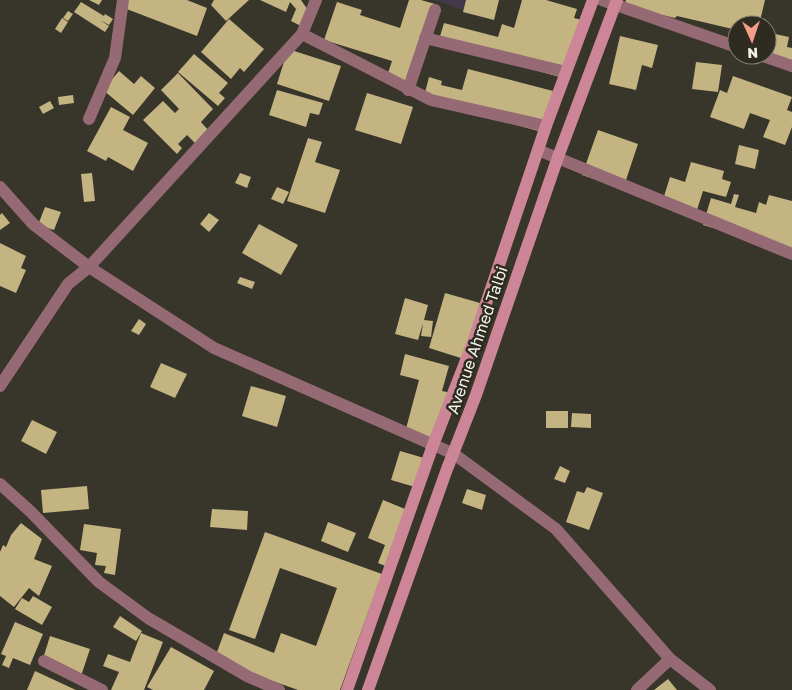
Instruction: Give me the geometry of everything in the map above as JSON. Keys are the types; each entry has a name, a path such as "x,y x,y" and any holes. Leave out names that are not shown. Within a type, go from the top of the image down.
{"main road":[{"path":"346,690 472,345 546,126 592,0"},
{"name":"Avenue Ahmed Talbi","path":"368,690 454,454 558,157 616,2"}],"street":[{"path":"90,119 115,58 123,0"},
{"path":"0,386 68,284 89,267 302,34 316,0"},
{"path":"602,0 616,2 727,43"},
{"path":"408,90 435,10"},
{"path":"302,34 408,90 431,100 546,126"},
{"path":"425,38 566,72"},
{"path":"777,61 792,66"},
{"path":"538,150 792,254"},
{"path":"0,188 33,224 89,267 214,348 454,454 556,529 670,659 710,690"},
{"path":"0,484 31,512 99,582 148,618 248,676 279,690"},
{"path":"637,690 670,659"},
{"path":"44,661 102,690"}],"shaded area":[{"path":"434,0 484,0 478,15"}],"building":[{"path":"89,0 102,0 99,5"},
{"path":"127,0 187,0 207,8 197,36 124,8"},
{"path":"214,0 249,0 226,21 211,5"},
{"path":"260,0 301,0 308,10 301,26 291,21 296,9 290,2 286,12"},
{"path":"409,0 421,0 435,4 409,86 386,79 392,61 324,40 337,2 362,10 360,15 400,28"},
{"path":"466,0 499,0 494,20 463,12"},
{"path":"522,0 546,0 577,9 574,18 582,20 563,78 438,43 444,23 498,37 502,24 514,28"},
{"path":"626,0 765,0 761,15 727,15 727,28 624,6"},
{"path":"81,2 104,16 105,14 113,19 109,25 100,20 109,26 105,32 74,12"},
{"path":"68,11 73,14 68,21 63,18"},
{"path":"62,18 68,22 61,33 55,29"},
{"path":"229,19 264,49 244,72 240,68 231,79 201,52"},
{"path":"777,34 789,37 787,47 792,48 792,65 777,61"},
{"path":"620,36 658,45 652,68 642,65 636,90 609,84"},
{"path":"288,49 341,66 329,101 277,84"},
{"path":"194,54 228,83 219,93 225,98 218,106 178,72"},
{"path":"696,62 722,65 718,92 692,89"},
{"path":"468,69 553,91 542,132 423,100 429,77 442,81 441,85 462,90"},
{"path":"119,71 134,84 141,76 155,88 133,115 103,90"},
{"path":"178,73 213,109 201,122 209,131 196,144 187,135 178,144 182,148 177,154 143,120 163,101 175,113 179,109 161,90"},
{"path":"733,76 792,97 787,110 792,112 792,127 785,145 763,137 770,120 750,113 744,129 710,117 720,90 727,93"},
{"path":"277,90 323,103 319,115 310,113 306,127 269,115"},
{"path":"367,93 413,107 401,144 355,130"},
{"path":"73,95 74,103 59,105 58,97"},
{"path":"50,101 54,108 43,114 39,107"},
{"path":"111,107 130,117 123,130 148,143 133,171 108,157 106,161 87,151"},
{"path":"598,130 638,144 623,189 582,175"},
{"path":"308,138 322,142 315,162 340,170 325,213 287,201"},
{"path":"739,145 759,150 755,169 735,164"},
{"path":"691,162 724,171 722,179 731,182 726,197 703,191 695,216 661,206 670,177 685,182"},
{"path":"92,173 95,201 84,202 81,174"},
{"path":"240,173 251,177 247,188 235,183"},
{"path":"277,187 289,192 283,204 271,199"},
{"path":"734,194 739,195 735,207 756,213 759,202 766,205 769,195 792,201 792,251 703,225 711,198 731,204"},
{"path":"45,207 61,212 54,230 38,225"},
{"path":"2,213 10,223 0,230 0,215"},
{"path":"209,213 219,220 209,232 200,224"},
{"path":"259,224 298,245 281,275 242,253"},
{"path":"0,243 26,256 21,268 26,270 16,293 0,286"},
{"path":"240,277 255,282 252,289 237,283"},
{"path":"445,293 480,303 464,359 429,348"},
{"path":"405,298 428,305 424,320 433,321 431,337 421,336 423,323 418,340 395,334"},
{"path":"139,319 146,324 139,335 131,331"},
{"path":"405,354 449,366 442,391 452,393 438,446 404,436 419,380 400,375"},
{"path":"161,363 187,374 175,398 150,387"},
{"path":"251,386 286,396 277,427 242,416"},
{"path":"546,411 568,411 568,428 546,428"},
{"path":"572,413 591,414 591,428 571,427"},
{"path":"32,420 57,432 46,454 21,441"},
{"path":"400,451 424,458 415,487 391,480"},
{"path":"560,466 570,471 565,483 554,479"},
{"path":"87,486 89,509 43,513 41,490"},
{"path":"587,487 603,493 589,530 566,522 577,491 584,493"},
{"path":"467,489 486,495 482,510 462,503"},
{"path":"383,500 410,511 388,567 378,563 385,545 368,538"},
{"path":"212,509 248,511 247,530 210,527"},
{"path":"328,522 356,533 348,552 321,541"},
{"path":"21,523 42,539 34,559 52,566 39,596 29,588 14,607 0,596 0,552 3,545 6,547 11,535"},
{"path":"84,524 121,529 115,575 104,573 106,566 95,565 97,553 80,550"},
{"path":"265,532 382,574 340,690 298,690 214,660 224,633 274,653 281,633 316,646 337,588 280,568 255,639 229,630"},
{"path":"33,596 52,607 42,625 15,609 22,598 29,602"},
{"path":"120,616 142,631 136,641 113,627"},
{"path":"15,622 43,634 30,665 13,658 9,668 2,665 6,656 1,654"},
{"path":"141,633 163,642 144,690 111,690 119,672 103,666 108,654 130,662"},
{"path":"50,636 90,649 81,676 42,662"},
{"path":"171,647 214,671 204,690 153,690 147,687"},
{"path":"35,671 76,690 27,690"},
{"path":"668,679 677,690 654,690"}]}
